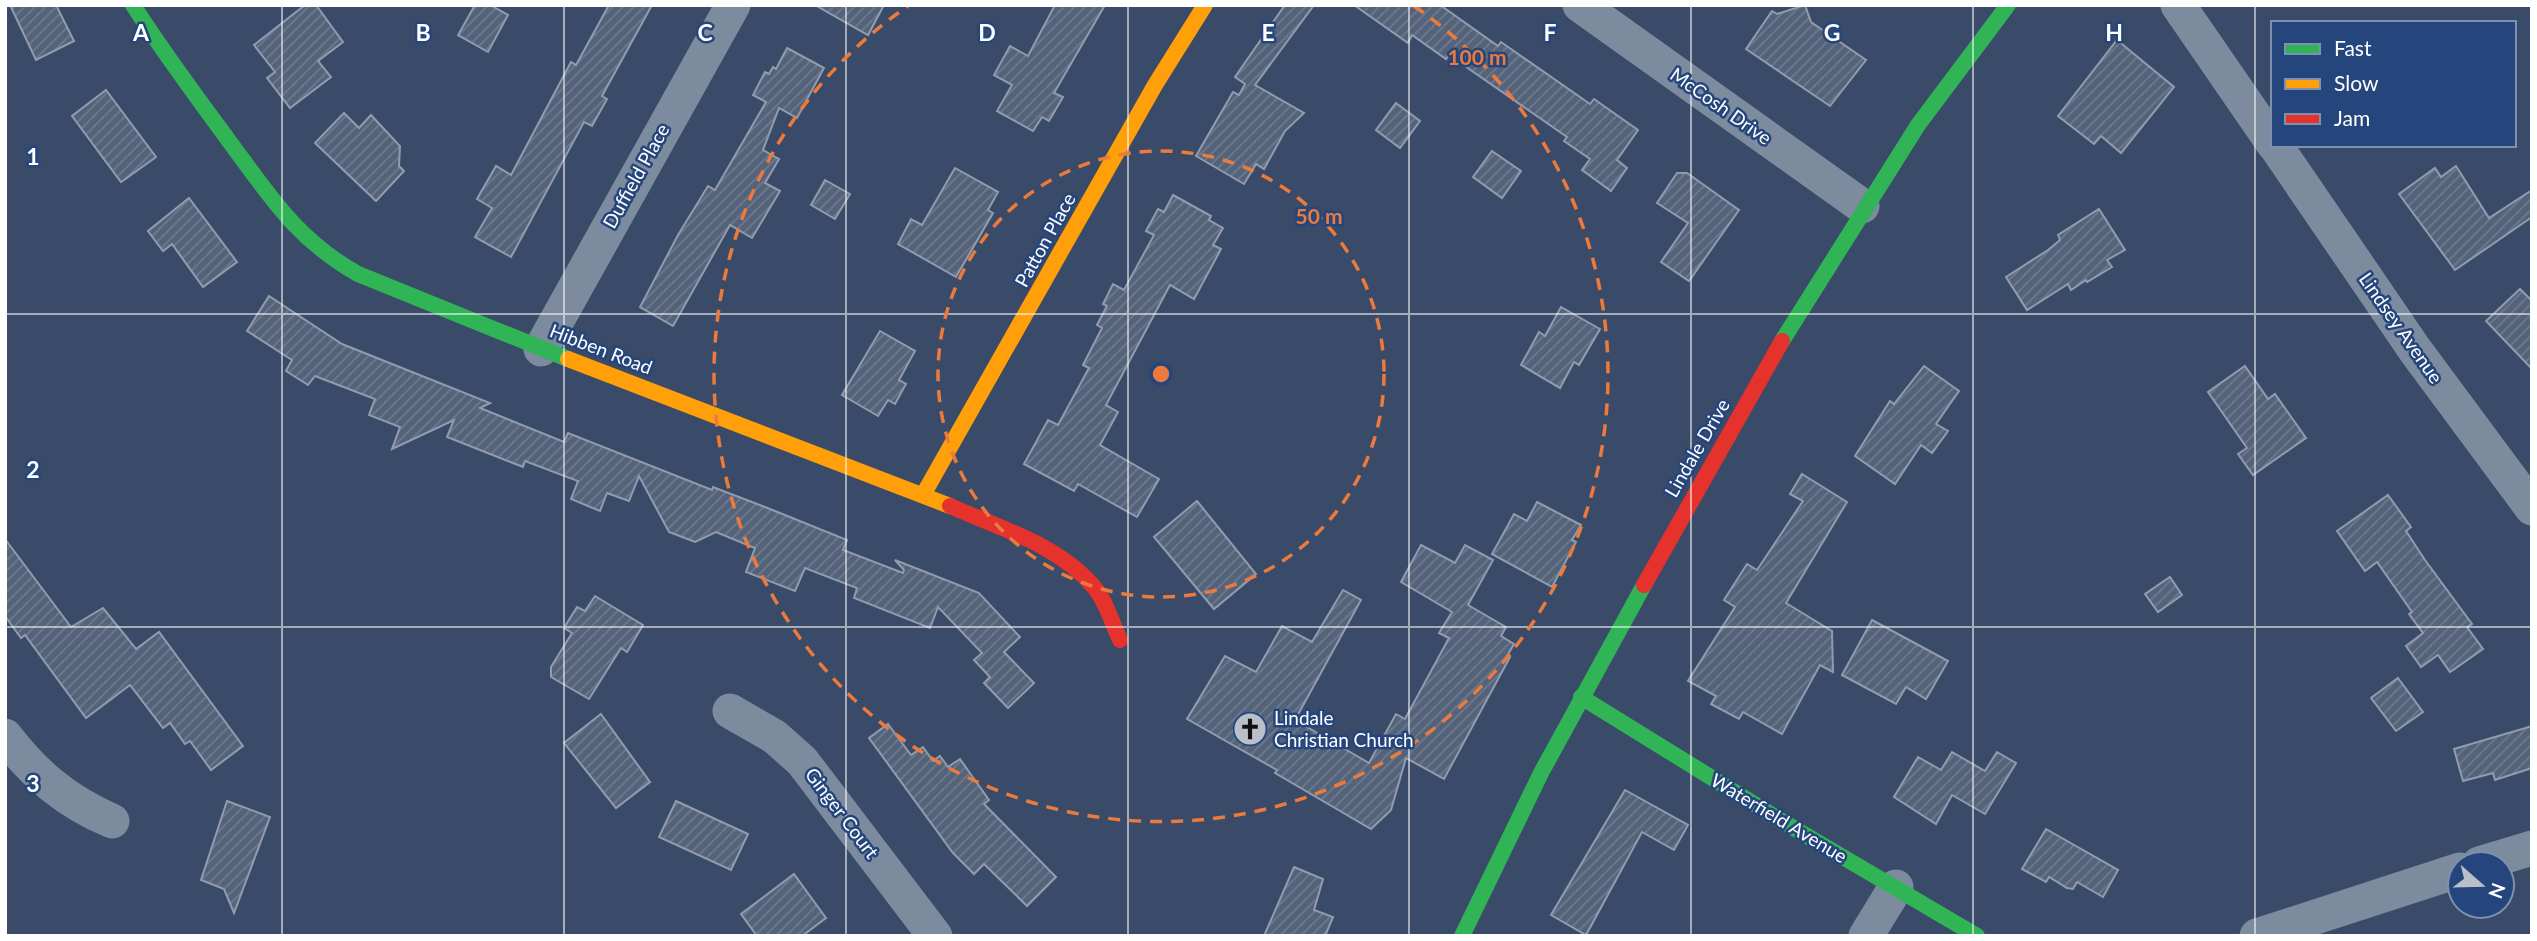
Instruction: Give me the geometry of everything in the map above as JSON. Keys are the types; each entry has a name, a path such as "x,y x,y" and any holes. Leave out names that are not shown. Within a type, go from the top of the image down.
{"street":[{"name":"Hibben Road","path":"134,5 169,60 289,222 327,256 358,274 541,349 923,495 1049,549 1076,568 1096,589 1120,640"},
{"name":"Duffield Place","path":"541,349 733,5"},
{"name":"Patton Place","path":"923,495 1155,85 1205,5"},
{"name":"McCosh Drive","path":"1580,5 1862,206"},
{"name":"Lindale Drive","path":"1462,936 1503,844 1581,697 1862,206 1909,137 2008,5"},
{"name":"Lindsey Avenue","path":"2178,5 2271,140"},
{"name":"Lindsey Avenue","path":"2276,147 2415,350 2528,494"},
{"name":"Waterfield Avenue","path":"1581,697 1977,936"},
{"name":"Ginger Court","path":"730,710 775,737 802,761 935,936"},
{"path":"5,736 25,762 56,790 78,806 112,821"},
{"path":"2256,936 2446,875"},
{"path":"1866,936 1896,887"}],"building":[{"path":"10,5 56,5 74,41 36,60"},
{"path":"305,5 316,5 343,42 318,61 331,77 290,108 267,78 275,72 254,45"},
{"path":"475,5 490,5 508,15 488,52 458,35"},
{"path":"609,5 652,5 602,96 607,99 592,126 584,122 511,257 475,237 492,208 477,199 496,166 511,175 571,62 576,65"},
{"path":"815,5 884,5 868,35"},
{"path":"1055,5 1105,5 1054,93 1063,97 1049,121 1042,117 1033,131 997,111 1012,85 994,75 1010,46 1028,56"},
{"path":"1285,5 1314,5 1255,85 1304,113 1285,131 1264,169 1256,164 1244,184 1196,156 1233,92 1239,95 1245,84 1235,77"},
{"path":"1354,5 1440,5 1498,46 1501,42 1590,104 1594,99 1638,130 1617,160 1627,168 1611,191 1582,170 1590,159 1564,141 1567,137 1449,55 1446,59 1412,35 1408,43"},
{"path":"1805,5 1811,22 1866,60 1830,106 1746,49 1772,11 1777,14"},
{"path":"2117,40 2174,87 2121,153 2101,136 2094,144 2058,116"},
{"path":"787,48 824,68 797,118 779,108 763,150 779,159 765,183 780,191 752,238 730,225 673,326 640,307 678,235 708,186 715,190 766,102 753,95 765,72 769,74 773,67 776,69"},
{"path":"106,90 156,157 121,182 72,116"},
{"path":"1396,103 1420,121 1400,148 1376,130"},
{"path":"344,113 359,128 371,115 400,146 399,166 404,171 376,201 315,143"},
{"path":"1492,151 1521,171 1502,198 1473,177"},
{"path":"2456,166 2489,218 2532,190 2532,217 2455,270 2399,194 2435,168 2441,177"},
{"path":"955,168 998,192 988,210 993,213 956,277 898,244 911,219 922,225"},
{"path":"1677,173 1687,173 1739,210 1689,281 1661,262 1688,223 1657,203"},
{"path":"825,180 850,194 835,219 811,205"},
{"path":"1173,195 1211,216 1209,220 1223,228 1213,245 1221,249 1194,299 1170,285 1106,405 1118,412 1100,445 1159,479 1137,517 1078,484 1074,491 1024,464 1048,420 1058,425 1089,368 1083,365 1102,328 1097,325 1107,306 1103,304 1113,284 1124,290 1154,235 1146,231 1158,209 1164,212"},
{"path":"189,198 237,262 203,287 172,244 163,251 148,231"},
{"path":"2099,209 2125,250 2107,260 2112,267 2071,290 2068,284 2027,310 2006,277 2048,250 2060,240 2058,235"},
{"path":"2520,289 2532,301 2532,369 2486,321"},
{"path":"269,296 342,344 490,403 480,408 564,442 568,433 712,490 713,487 770,509 847,540 843,550 903,573 904,570 895,560 979,593 1020,637 1004,652 1034,683 1008,708 984,683 990,677 974,660 982,653 938,607 930,628 854,598 857,588 805,568 795,591 746,572 755,548 716,532 695,542 669,532 639,476 629,501 607,493 600,511 571,499 578,481 525,461 523,467 447,437 454,420 392,449 400,427 369,415 375,399 315,376 308,385 286,371 292,360 247,331"},
{"path":"1561,307 1600,329 1579,365 1574,362 1560,388 1521,365 1539,332 1545,336"},
{"path":"880,331 915,351 899,380 906,384 895,404 888,400 878,416 842,395"},
{"path":"1924,366 1959,391 1936,424 1948,431 1932,453 1921,445 1895,484 1855,456 1890,401 1894,404"},
{"path":"2245,366 2268,399 2275,394 2306,438 2253,475 2238,454 2247,448 2208,392"},
{"path":"1802,474 1847,502 1786,603 1832,631 1833,672 1820,665 1782,734 1743,712 1739,719 1711,704 1716,696 1688,681 1735,607 1724,600 1747,564 1757,570 1803,501 1790,494"},
{"path":"2388,495 2411,527 2406,531 2472,624 2467,627 2483,649 2450,672 2438,655 2421,667 2406,646 2423,633 2409,614 2412,612 2377,562 2365,571 2337,531"},
{"path":"1197,501 1256,574 1214,609 1154,537"},
{"path":"1537,502 1581,525 1572,540 1576,542 1552,587 1492,554 1514,514 1527,521"},
{"path":"5,539 71,627 103,608 136,649 159,632 243,746 211,770 190,741 185,744 170,723 163,728 130,685 86,718 25,635 21,638 5,616"},
{"path":"1421,545 1455,563 1465,545 1493,560 1468,605 1506,627 1501,636 1514,644 1507,656 1510,657 1444,779 1406,758 1391,810 1371,829 1275,773 1277,770 1187,719 1225,656 1256,672 1282,626 1312,642 1343,590 1361,600 1295,720 1369,763 1396,714 1405,719 1449,638 1439,633 1452,612 1401,582"},
{"path":"2170,577 2182,595 2158,612 2145,594"},
{"path":"595,596 643,625 627,652 621,648 589,699 551,677 551,667 572,633 564,628 577,607 585,611"},
{"path":"1872,620 1948,661 1926,699 1906,687 1896,704 1842,675"},
{"path":"2398,678 2423,712 2396,731 2371,698"},
{"path":"601,714 650,782 616,808 564,743"},
{"path":"888,724 911,755 923,747 933,761 940,756 948,767 960,759 989,800 984,804 1056,877 1027,906 984,864 974,874 953,853 869,738"},
{"path":"2532,726 2532,768 2495,780 2493,773 2463,781 2454,749"},
{"path":"1952,752 1985,771 1997,752 2016,763 1985,814 1952,795 1936,824 1894,797 1918,757 1941,770"},
{"path":"1625,790 1688,825 1674,850 1642,832 1586,935 1551,915"},
{"path":"227,801 270,817 234,913 224,889 201,880"},
{"path":"676,801 748,834 731,870 659,837"},
{"path":"2046,829 2118,870 2103,897 2077,882 2073,889 2067,888 2049,877 2046,882 2022,869"},
{"path":"1294,867 1323,879 1314,910 1333,917 1325,936 1264,936"},
{"path":"794,874 826,918 802,936 757,936 741,914"}],"traffic: fast":[{"path":"133,5 258,180 286,215 317,246 358,274 568,359"},
{"path":"1782,341 1918,125 2008,5"},
{"path":"1462,936 1541,773 1644,585"},
{"path":"1581,697 1780,820 1977,936"}],"traffic: slow":[{"path":"923,495 1155,85 1205,5"},
{"path":"568,359 950,506"}],"traffic: jam":[{"path":"1644,585 1782,341"},
{"path":"950,506 1027,539 1063,559 1094,587 1120,640"}],"place":[{"name":"Lindale Christian Church","path":"1250,729"}]}
